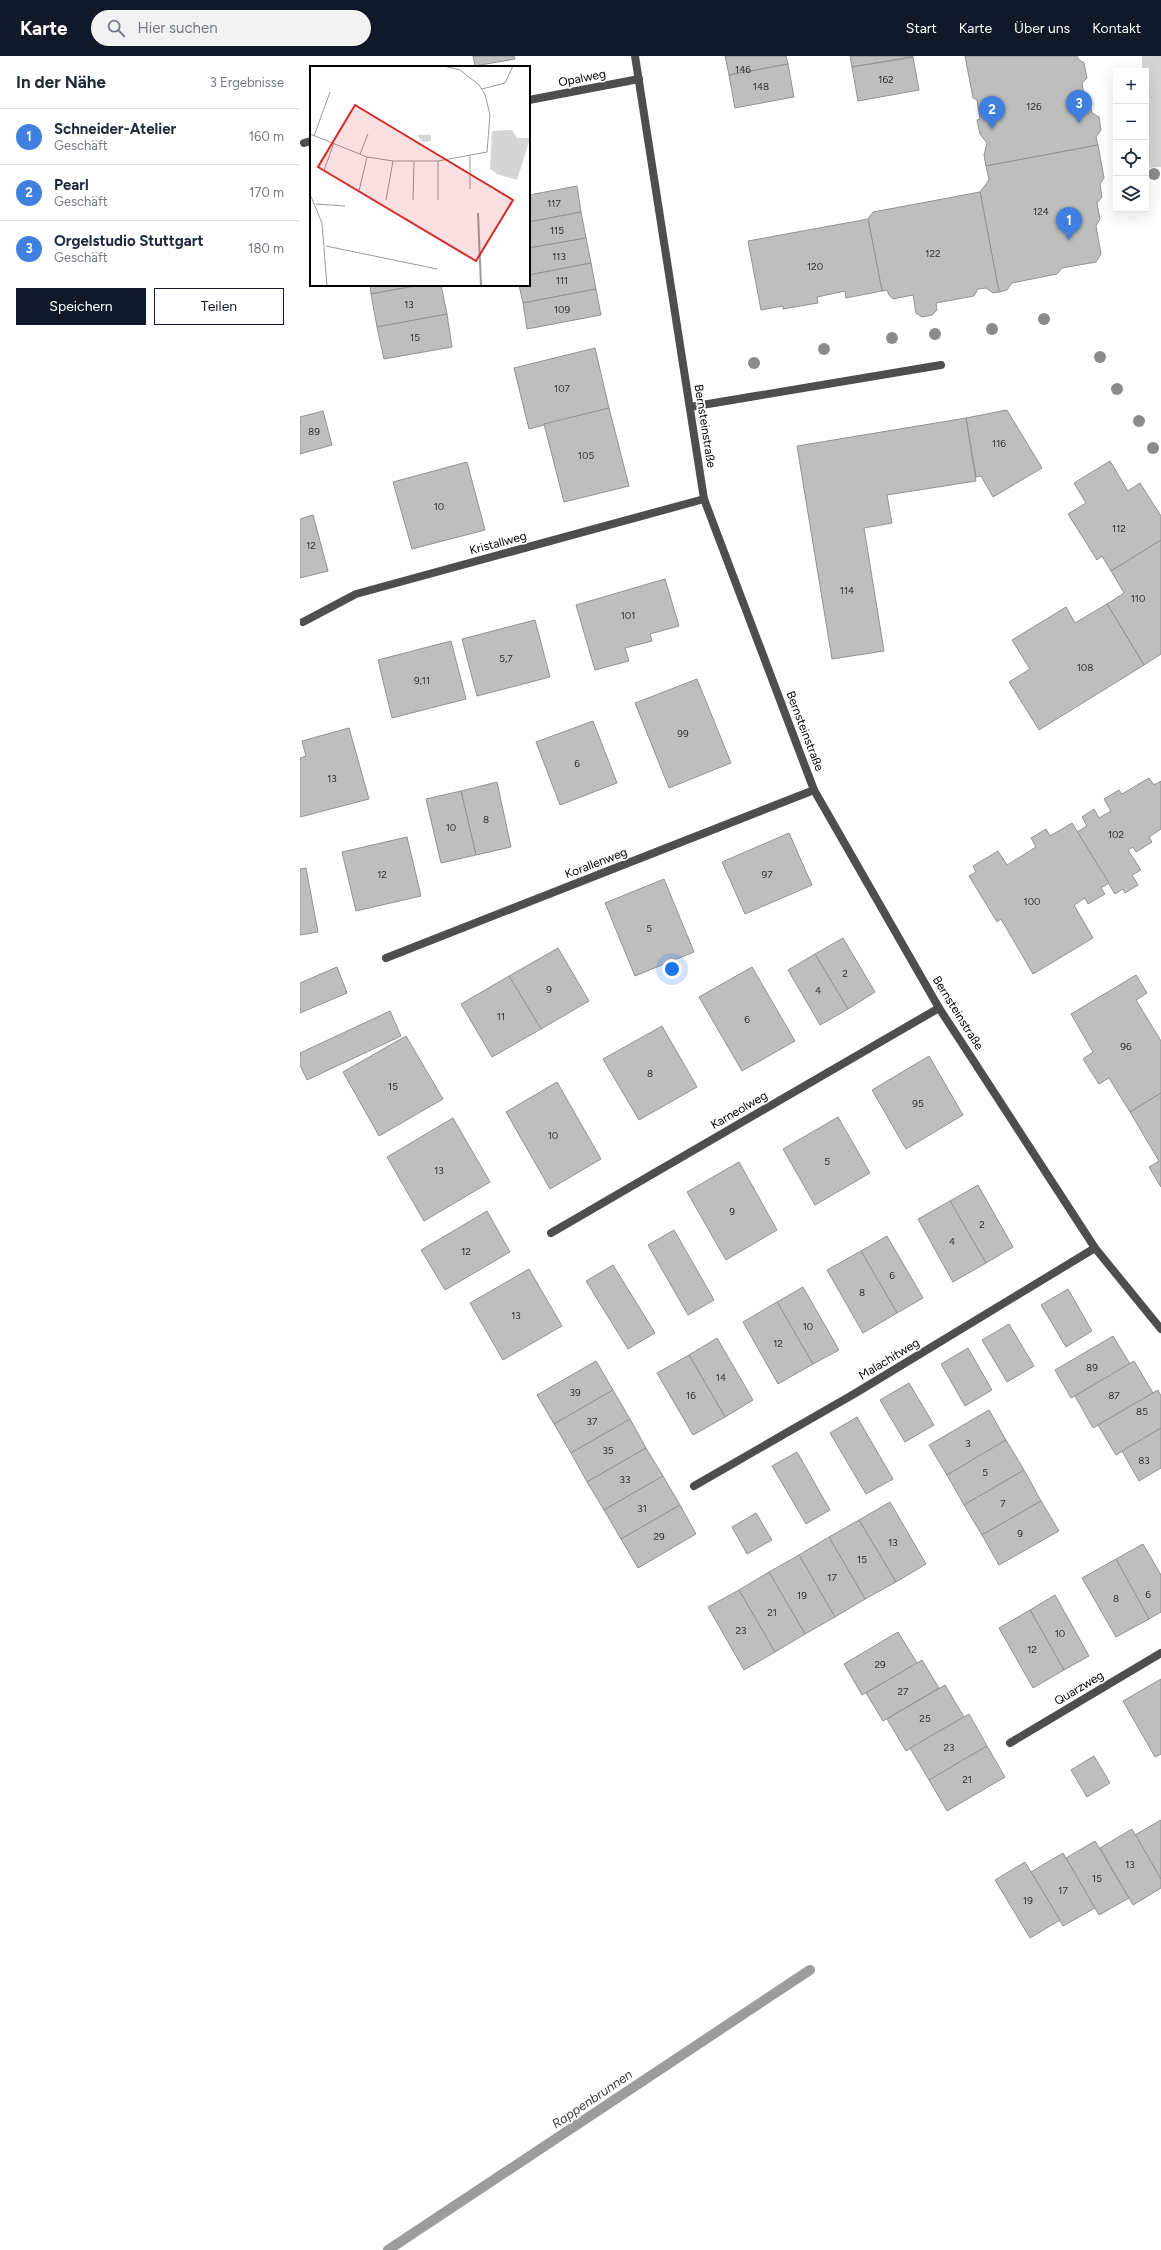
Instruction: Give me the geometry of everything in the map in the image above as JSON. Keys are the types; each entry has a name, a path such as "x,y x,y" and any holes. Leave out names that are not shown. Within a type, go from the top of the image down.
{"street":[{"name":"Bernsteinstraße","path":"635,56 704,499 814,790 940,1008 1095,1248 1161,1329"},
{"name":"Opalweg","path":"530,100 639,80"},
{"path":"690,407 941,366"},
{"name":"Kristallweg","path":"303,622 356,594 704,499"},
{"name":"Korallenweg","path":"386,958 814,790"},
{"name":"Karneolweg","path":"551,1233 940,1008"},
{"name":"Malachitweg","path":"694,1486 854,1394 1095,1248"},
{"name":"Quarzweg","path":"1010,1743 1161,1653"}],"shaded area":[{"path":"1142,56 1161,56 1161,167 1149,168 1149,68 1142,68"}],"building":[{"path":"473,56 514,56 515,59 475,66"},
{"path":"725,56 786,56 788,64 729,75"},
{"path":"850,56 913,56 913,57 852,67"},
{"path":"965,56 1077,56 1078,59 1084,63 1087,78 1082,83 1084,95 1089,98 1092,113 1099,117 1101,130 1096,137 1098,145 986,166 984,155 987,143 980,134 977,120 980,119 977,100 973,98"},
{"path":"913,57 919,90 858,101 852,67"},
{"path":"788,64 794,97 735,108 729,75"},
{"path":"1098,145 1104,178 1100,184 1102,197 1097,203 1100,219 1096,226 1101,254 1096,262 1062,268 1057,274 1012,283 1007,290 999,292 980,192 989,180 986,166"},
{"path":"577,186 581,212 530,222 530,195"},
{"path":"980,192 999,292 993,293 986,288 978,289 974,296 936,303 937,310 932,315 922,317 916,313 913,295 893,299 887,290 882,291 868,219 873,212"},
{"path":"581,212 586,238 530,248 530,222"},
{"path":"868,219 882,291 846,298 845,291 817,297 818,303 783,309 783,306 761,310 748,241"},
{"path":"586,238 591,263 530,275 530,248"},
{"path":"591,263 596,289 523,303 519,286 530,286 530,275"},
{"path":"370,286 415,286 371,294"},
{"path":"415,286 441,286 447,314 377,327 371,294"},
{"path":"596,289 601,315 527,329 523,303"},
{"path":"447,314 452,347 384,359 377,327"},
{"path":"595,348 609,408 529,429 514,368"},
{"path":"609,408 629,486 564,502 544,424"},
{"path":"1007,410 1042,468 993,497 981,476 976,477 966,418"},
{"path":"323,411 332,445 300,454 300,417"},
{"path":"966,418 976,481 887,495 892,523 864,528 884,651 832,659 797,446"},
{"path":"1110,461 1128,491 1140,483 1161,516 1161,540 1111,571 1102,556 1097,560 1068,514 1086,503 1074,483"},
{"path":"467,462 485,530 412,549 393,482"},
{"path":"313,515 328,571 300,578 300,519"},
{"path":"1161,540 1161,654 1144,665 1107,604 1124,593 1111,571"},
{"path":"665,579 679,626 650,634 652,641 625,648 629,661 595,670 576,605"},
{"path":"1107,604 1144,665 1039,730 1009,682 1030,669 1012,640 1066,607 1075,623"},
{"path":"535,620 550,677 477,696 462,639"},
{"path":"451,641 466,699 392,718 378,660"},
{"path":"697,679 731,763 669,788 635,703"},
{"path":"593,721 617,783 560,805 536,742"},
{"path":"349,728 369,799 300,817 300,758 306,756 302,741"},
{"path":"1149,778 1154,785 1161,781 1161,829 1149,837 1152,842 1136,852 1133,847 1128,850 1141,870 1132,875 1138,885 1125,893 1123,889 1115,894 1077,832 1087,826 1082,817 1094,809 1099,818 1111,811 1104,799 1119,790 1122,794"},
{"path":"497,782 511,847 476,855 461,791"},
{"path":"461,791 476,855 441,863 426,799"},
{"path":"1072,823 1109,883 1101,888 1105,894 1088,904 1085,898 1074,905 1093,938 1033,974 1001,919 997,922 969,876 976,872 973,866 998,851 1007,865 1036,847 1031,838 1046,829 1050,836"},
{"path":"789,833 812,885 745,914 722,862"},
{"path":"407,837 421,896 356,911 342,852"},
{"path":"306,868 318,932 300,935 300,869"},
{"path":"664,879 694,952 635,976 605,903"},
{"path":"843,938 875,992 848,1009 815,954"},
{"path":"558,948 589,1001 541,1029 509,976"},
{"path":"815,954 848,1009 820,1025 788,970"},
{"path":"337,967 347,993 300,1013 300,983"},
{"path":"752,967 795,1041 742,1071 699,997"},
{"path":"1136,975 1147,993 1136,1000 1161,1041 1161,1093 1130,1112 1109,1078 1099,1084 1083,1059 1093,1052 1071,1014"},
{"path":"509,976 541,1029 492,1057 461,1004"},
{"path":"390,1011 401,1036 307,1080 300,1065 300,1053"},
{"path":"662,1026 697,1087 639,1120 603,1059"},
{"path":"406,1036 443,1099 379,1136 343,1072"},
{"path":"929,1056 963,1115 906,1149 872,1090"},
{"path":"557,1082 601,1159 550,1189 506,1112"},
{"path":"1161,1093 1161,1187 1149,1167 1159,1161 1130,1112"},
{"path":"838,1117 870,1173 815,1205 783,1149"},
{"path":"453,1118 490,1182 424,1221 387,1157"},
{"path":"739,1162 777,1230 726,1260 687,1192"},
{"path":"978,1185 1013,1247 986,1263 950,1201"},
{"path":"950,1201 986,1263 953,1282 918,1219"},
{"path":"487,1211 510,1252 445,1290 421,1250"},
{"path":"674,1230 714,1300 688,1315 648,1245"},
{"path":"887,1236 923,1298 897,1313 861,1251"},
{"path":"861,1251 897,1313 863,1333 827,1270"},
{"path":"613,1265 655,1333 628,1349 586,1281"},
{"path":"529,1269 562,1326 503,1360 470,1303"},
{"path":"803,1287 839,1350 813,1364 777,1302"},
{"path":"1068,1289 1092,1331 1066,1347 1041,1305"},
{"path":"777,1302 813,1364 778,1384 743,1322"},
{"path":"1009,1324 1034,1366 1007,1382 982,1340"},
{"path":"1113,1336 1130,1364 1071,1398 1055,1370"},
{"path":"717,1338 753,1400 725,1417 689,1355"},
{"path":"968,1348 992,1390 965,1406 941,1364"},
{"path":"689,1355 725,1417 693,1435 657,1373"},
{"path":"596,1361 613,1390 554,1424 537,1395"},
{"path":"1134,1361 1153,1393 1093,1428 1075,1396"},
{"path":"909,1383 934,1425 905,1442 880,1400"},
{"path":"613,1390 630,1419 571,1453 554,1424"},
{"path":"1158,1390 1161,1396 1161,1428 1116,1455 1098,1425"},
{"path":"989,1410 1006,1440 947,1475 929,1445"},
{"path":"857,1417 893,1479 866,1494 830,1433"},
{"path":"630,1419 646,1448 587,1482 571,1453"},
{"path":"1161,1428 1161,1468 1139,1481 1122,1451"},
{"path":"1006,1440 1024,1470 964,1505 947,1475"},
{"path":"646,1448 663,1476 604,1510 587,1482"},
{"path":"797,1452 830,1510 806,1524 772,1466"},
{"path":"1024,1470 1041,1501 982,1535 964,1505"},
{"path":"663,1476 680,1505 621,1539 604,1510"},
{"path":"1041,1501 1059,1531 999,1565 982,1535"},
{"path":"890,1502 926,1564 896,1582 859,1520"},
{"path":"680,1505 696,1534 638,1568 621,1539"},
{"path":"756,1513 772,1540 747,1554 732,1527"},
{"path":"859,1520 896,1582 865,1599 829,1537"},
{"path":"829,1537 865,1599 835,1617 799,1555"},
{"path":"1143,1544 1161,1575 1161,1612 1149,1619 1116,1559"},
{"path":"799,1555 835,1617 805,1634 769,1572"},
{"path":"1116,1559 1149,1619 1116,1637 1082,1578"},
{"path":"769,1572 805,1634 775,1652 739,1590"},
{"path":"739,1590 775,1652 744,1670 708,1607"},
{"path":"1055,1595 1089,1656 1064,1670 1030,1610"},
{"path":"1030,1610 1064,1670 1033,1688 999,1628"},
{"path":"898,1632 917,1663 862,1695 844,1664"},
{"path":"922,1660 939,1688 883,1721 866,1693"},
{"path":"1161,1679 1161,1754 1155,1757 1123,1701"},
{"path":"945,1685 964,1717 906,1751 887,1719"},
{"path":"969,1714 987,1746 929,1780 910,1748"},
{"path":"987,1746 1005,1777 947,1811 929,1780"},
{"path":"1094,1756 1110,1783 1087,1797 1071,1770"},
{"path":"1161,1820 1161,1879 1135,1835"},
{"path":"1132,1829 1161,1879 1161,1888 1133,1905 1100,1848"},
{"path":"1095,1841 1129,1898 1099,1915 1066,1858"},
{"path":"1063,1853 1095,1908 1063,1926 1031,1872"},
{"path":"1025,1862 1060,1920 1030,1938 995,1880"}],"waterway":[{"name":"Rappenbrunnen","path":"388,2250 810,1970"}],"place":[{"name":"Orgelstudio Stuttgart","path":"1079,123"},
{"name":"Pearl","path":"992,129"},
{"name":"Schneider-Atelier","path":"1069,240"}]}
